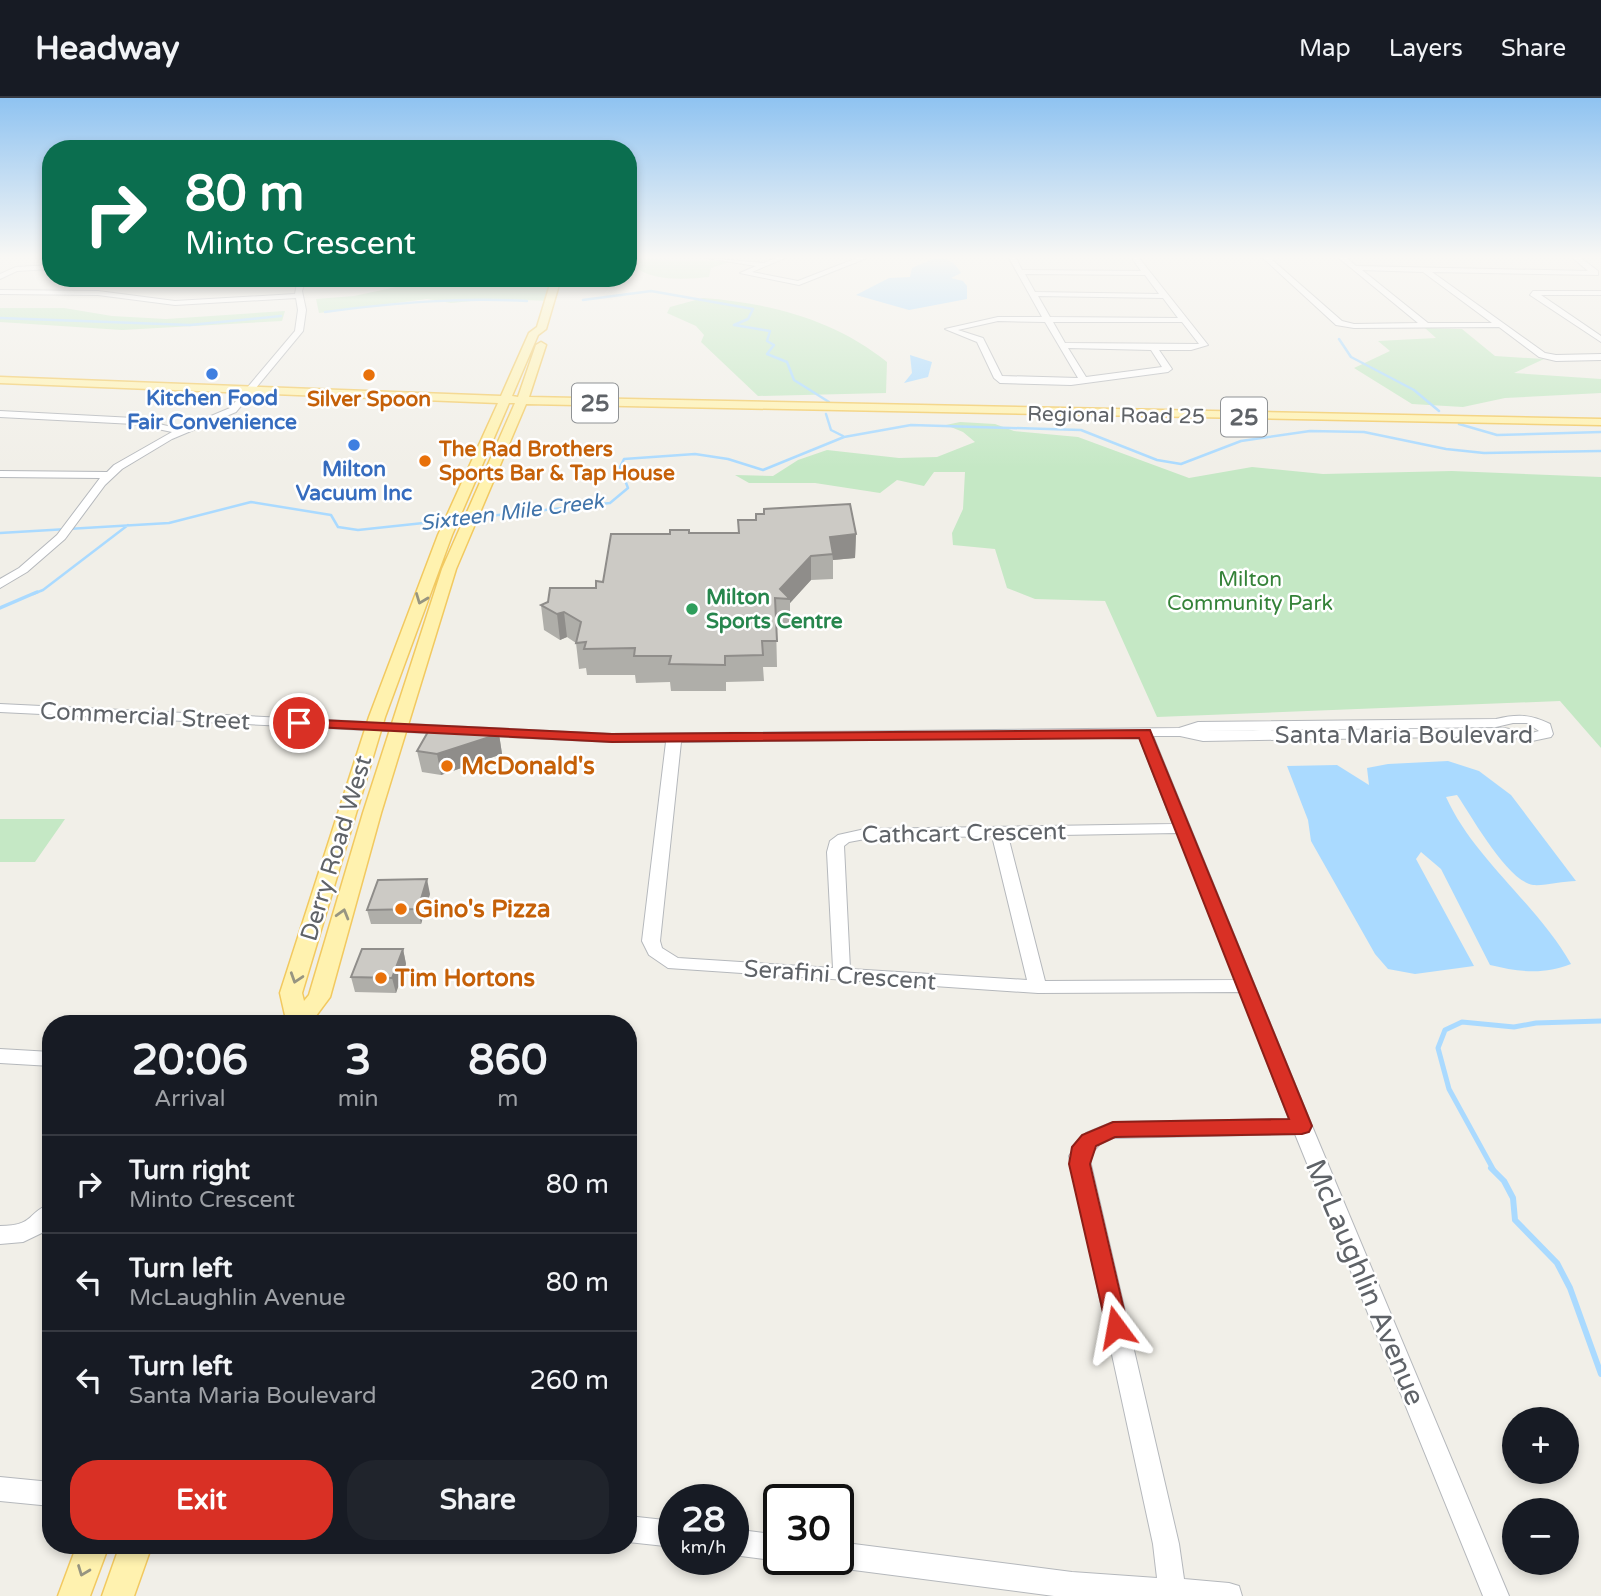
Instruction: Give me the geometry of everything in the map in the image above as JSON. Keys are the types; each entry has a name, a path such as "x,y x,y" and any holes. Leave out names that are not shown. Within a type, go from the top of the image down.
{"main road":[{"name":"Derry Road West","path":"297,1015 291,993 373,726 445,535 534,333 541,328 546,333 523,398 449,569 319,997 305,1015"},
{"path":"0,380 506,397"},
{"name":"25","path":"506,397 523,398"},
{"name":"Regional Road 25","path":"523,398 827,408 1601,422"},
{"path":"74,1596 90,1554"},
{"path":"118,1596 133,1554"}],"street":[{"path":"0,584 23,570 61,537 109,475 150,447 233,410 300,328"},
{"path":"957,328 949,331 980,340 1000,380 1083,380 1168,369 1153,347"},
{"path":"1051,328 1083,380"},
{"path":"1062,345 1204,345 1190,328"},
{"path":"1505,328 1546,356 1601,357"},
{"path":"1584,328 1601,340"},
{"path":"0,414 134,421 183,432"},
{"path":"0,474 109,475"},
{"name":"Commercial Street","path":"0,708 373,726"},
{"name":"Santa Maria Boulevard","path":"373,726 581,737 674,738 1180,732 1203,737 1504,732 1532,737 1543,736 1547,730 1535,721 1522,719 1496,723 1198,726 1180,732"},
{"name":"McLaughlin Avenue","path":"1145,733 1245,986 1496,1596"},
{"name":"Serafini Crescent","path":"674,738 651,941 656,951 674,964 1038,987 1245,986"},
{"name":"Cathcart Crescent","path":"842,975 836,844 853,835 1183,828"},
{"path":"999,832 1038,987"},
{"path":"0,1056 42,1058"},
{"path":"1173,1594 1166,1544 1079,1156 1089,1140 1113,1130 1302,1126"},
{"path":"0,1235 20,1236 42,1223"},
{"path":"0,1489 42,1493"},
{"path":"637,1530 658,1532"},
{"path":"854,1557 1173,1594 1229,1596"}],"green space":[{"path":"90,328 159,328 122,330"},
{"path":"698,328 831,328 867,347 887,362 886,393 758,396 701,342 704,335"},
{"path":"1425,328 1462,329 1495,356 1544,359 1514,373 1601,379 1601,393 1505,398 1463,407 1412,404 1354,368 1390,351 1378,341 1436,338"},
{"name":"Milton Community Park","path":"960,422 995,424 1014,431 1078,437 1189,478 1252,467 1323,474 1452,471 1601,477 1601,748 1560,701 1157,717 1105,601 1035,599 1007,588 995,549 953,545 952,533 963,509 965,472 934,472 924,486 897,480 880,493 815,483 749,483 735,475 773,476 798,460 827,450 899,458 937,457 975,442 963,432 946,425"},
{"path":"0,819 65,819 35,862 0,862"}],"water":[{"path":"910,355 932,362 928,377 904,383 912,373"},
{"path":"1448,761 1479,771 1511,795 1576,881 1533,885 1523,881 1501,860 1457,795 1446,797 1473,841 1541,921 1571,964 1551,970 1531,971 1490,965 1441,869 1421,852 1416,859 1474,966 1415,974 1388,969 1375,954 1311,841 1308,820 1287,766 1337,765 1369,785 1367,768 1388,764"}],"building":[{"name":"Milton Sports Centre","path":"850,504 856,534 830,537 833,554 811,556 780,589 790,599 775,598 777,641 762,641 763,655 725,656 725,665 669,664 671,656 634,656 635,648 584,649 586,642 576,643 581,622 564,612 557,614 541,605 548,602 550,588 596,588 596,581 603,582 611,534 670,534 670,530 689,530 689,533 739,533 738,520 756,520 756,514 764,514 764,509"},
{"path":"429,730 499,734 437,754 417,751"},
{"path":"427,879 418,909 367,910 378,880"},
{"path":"362,949 403,949 392,978 351,977"}],"waterway":[{"path":"751,328 770,331 767,341 774,345 767,354 787,362 794,380 829,402"},
{"path":"1339,339 1351,357 1414,390 1439,411"},
{"path":"826,414 831,430 843,436"},
{"path":"1459,424 1497,435 1601,432"},
{"name":"Sixteen Mile Creek","path":"127,525 169,523 251,502 331,515 338,527 358,530 610,503 628,488 620,467 624,459 695,454 728,459 763,470 844,437 911,425 1081,430 1157,460 1181,464 1241,441 1310,431 1364,432 1446,449 1484,453 1601,451"},
{"name":"Sixteen Mile Creek","path":"0,533 127,525"},
{"path":"33,594 43,590 127,525"},
{"path":"0,608 37,592"},
{"path":"1493,1169 1449,1089 1438,1048 1445,1030 1462,1022 1514,1027 1536,1023 1601,1021"},
{"path":"1491,1168 1504,1181 1513,1198 1515,1220 1557,1263 1570,1288 1601,1374"}],"place":[{"name":"Kitchen Food Fair Convenience","path":"212,374"},
{"name":"Silver Spoon","path":"369,375"},
{"name":"Milton Vacuum Inc","path":"354,445"},
{"name":"The Rad Brothers Sports Bar & Tap House","path":"425,461"},
{"name":"Milton Sports Centre","path":"692,609"},
{"name":"McDonald's","path":"447,766"},
{"name":"Gino's Pizza","path":"401,909"},
{"name":"Tim Hortons","path":"381,978"}],"route":[{"path":"299,723 612,738 1145,733 1302,1126 1113,1130 1099,1133 1089,1140 1079,1156 1079,1164 1116,1327"}]}
